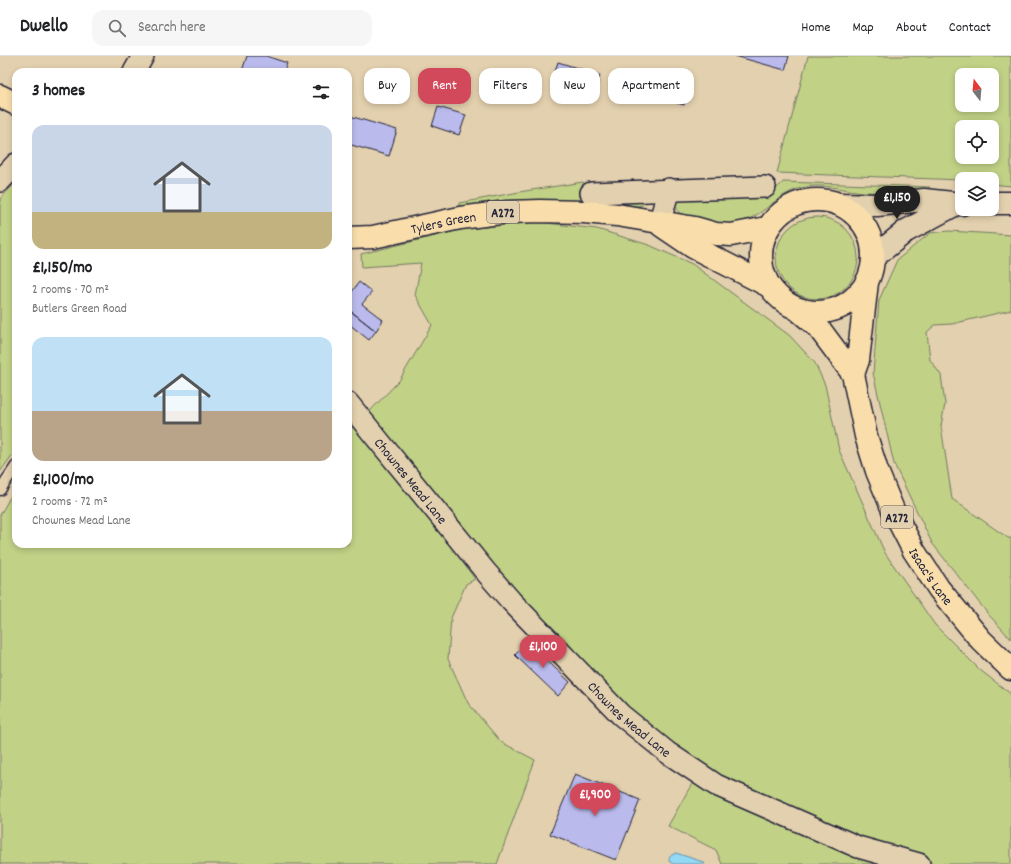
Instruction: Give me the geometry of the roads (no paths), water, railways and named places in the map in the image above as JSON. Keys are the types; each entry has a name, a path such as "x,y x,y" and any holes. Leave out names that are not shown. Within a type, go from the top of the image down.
{"highway":[{"path":"0,96 12,102"},
{"path":"824,199 840,204 854,213 865,225 872,240 874,257 872,270 867,282 858,295 845,305 829,311 813,312 797,309 781,299 769,286 762,272 760,257 762,242 767,228 778,214 797,203 807,200 824,199"},
{"name":"Tylers Green","path":"352,238 373,237 447,220 507,212 584,212 617,215 659,224 695,228 716,234 731,235 767,228"},
{"name":"Tylers Green","path":"659,224 693,247 769,286"},
{"name":"Isaac's Lane","path":"853,374 858,360 867,282"},
{"name":"Isaac's Lane","path":"797,309 818,327 853,374 866,436 877,471 893,510 914,551 939,589 976,635 1011,669"}],"main road":[{"path":"840,204 876,205 924,200 955,204"},
{"path":"999,203 1011,203"},
{"path":"874,257 906,230 955,206"}],"street":[{"path":"136,68 143,56"},
{"path":"0,181 12,168"},
{"path":"591,192 765,187"},
{"path":"659,224 669,189"},
{"name":"Chownes Mead Lane","path":"352,408 511,601 621,715 668,753 716,786 858,847 920,864"}],"lane":[{"path":"0,490 12,472"}],"water":[{"path":"676,853 705,864 673,864 669,861 670,856"}]}
